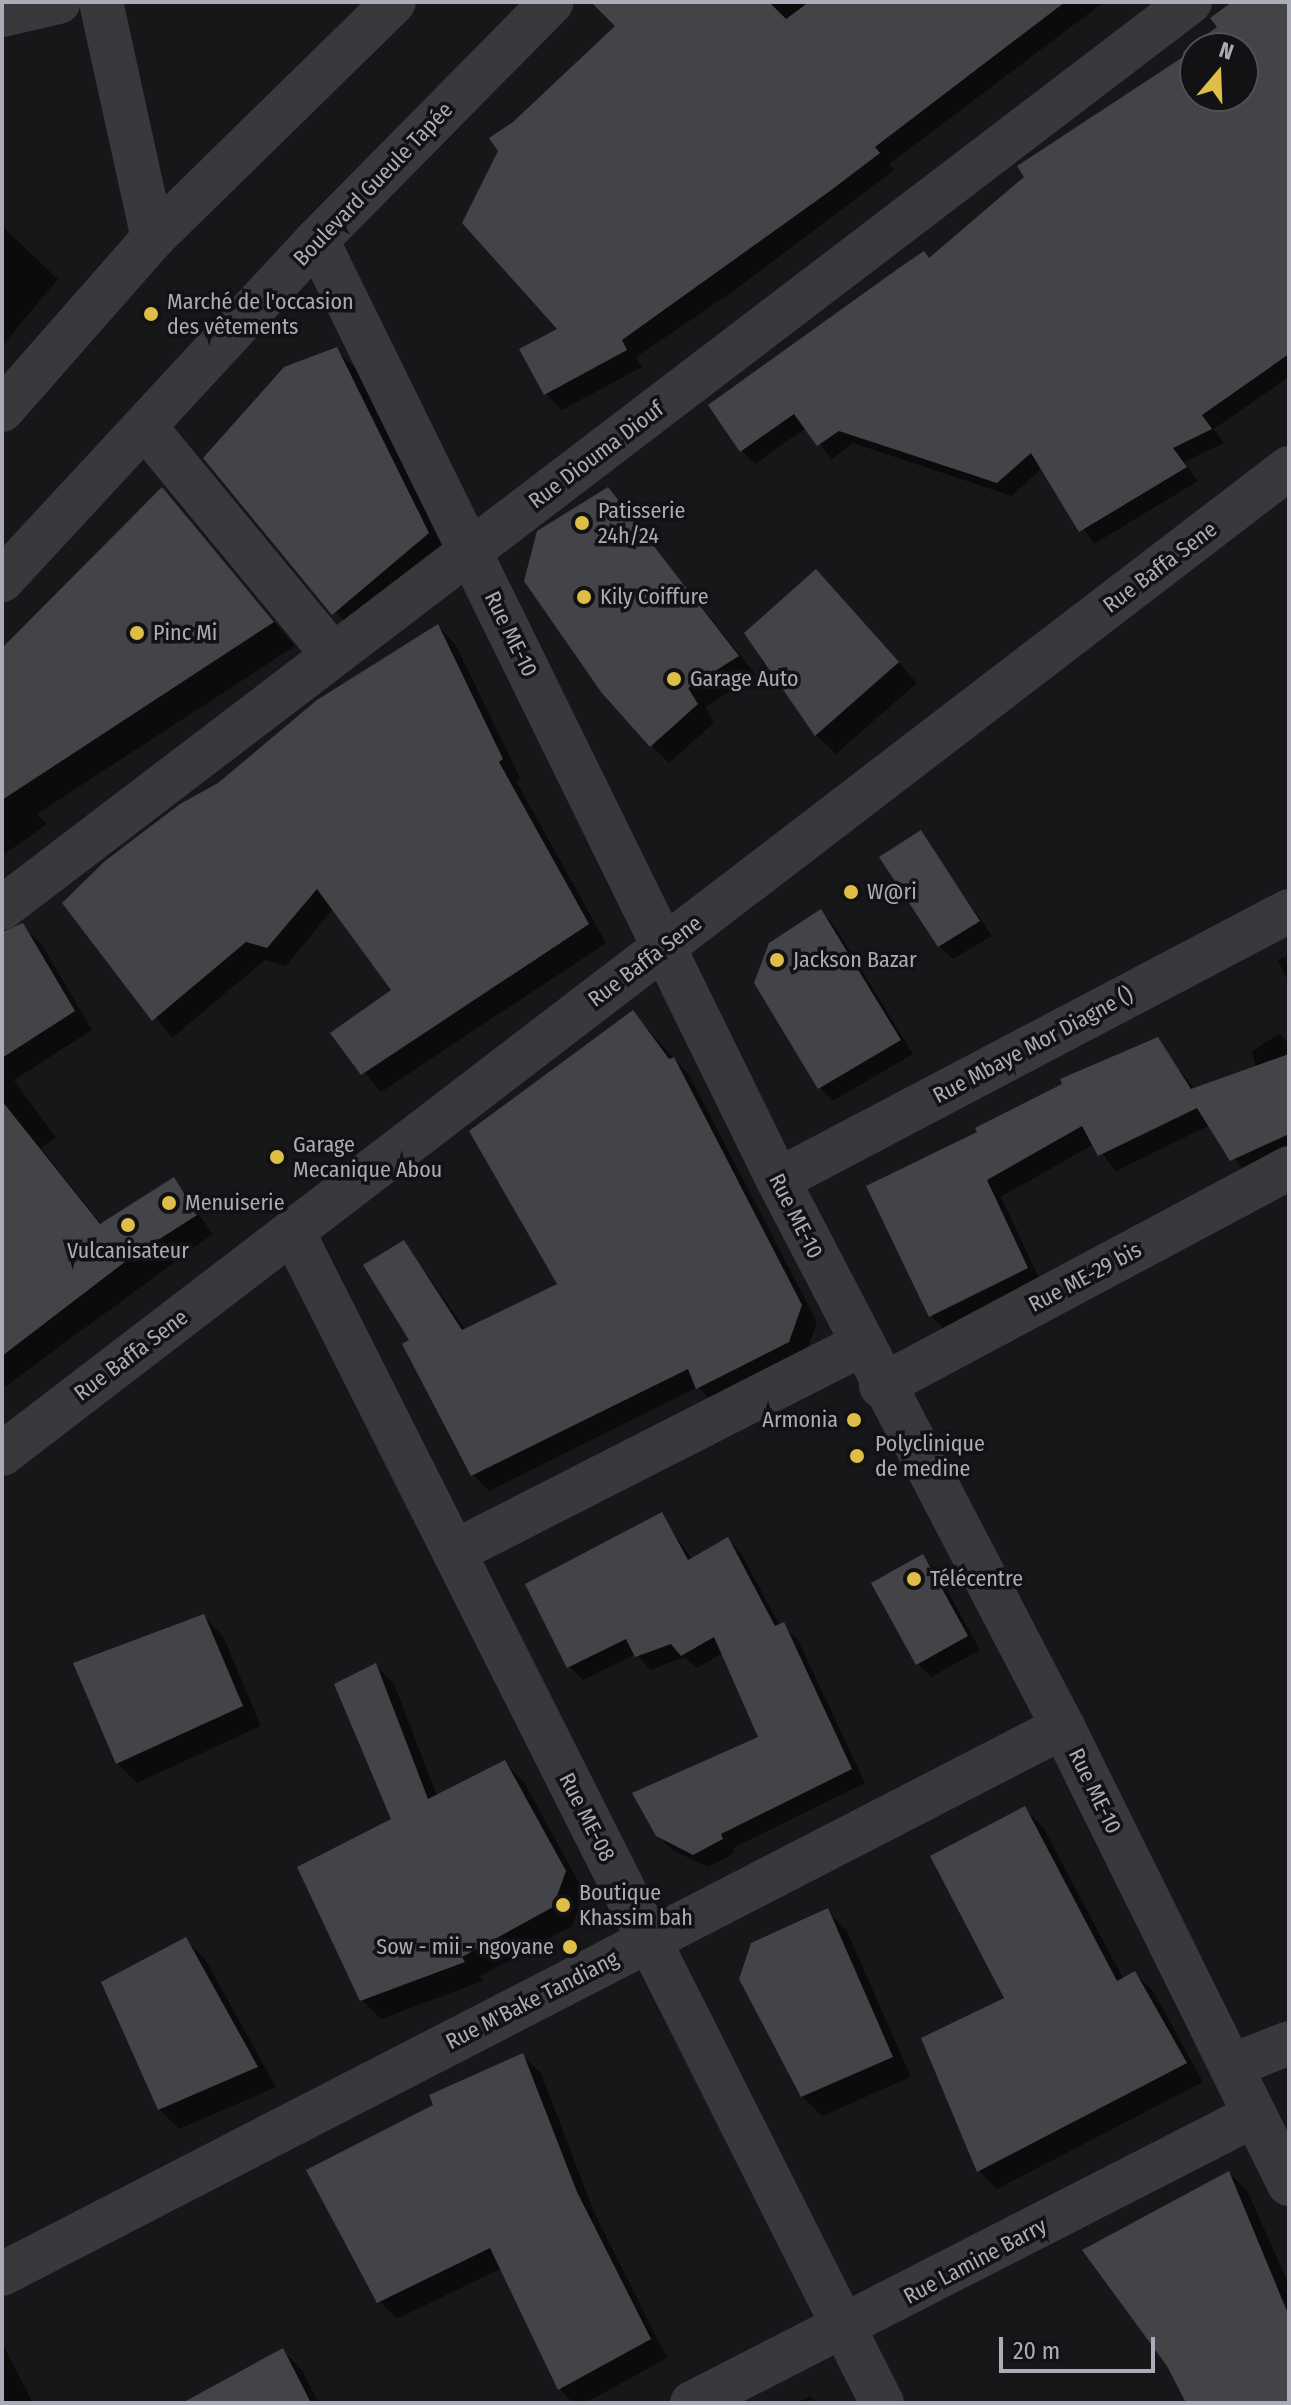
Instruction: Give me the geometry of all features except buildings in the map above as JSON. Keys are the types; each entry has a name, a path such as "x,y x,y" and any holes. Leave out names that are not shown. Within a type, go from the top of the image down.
{"street":[{"path":"2,15 59,2"},
{"path":"101,2 153,238"},
{"path":"2,410 153,238 394,2"},
{"name":"Boulevard Gueule Tapée","path":"2,580 317,240 552,2"},
{"name":"Rue Diouma Diouf","path":"2,908 1190,2"},
{"name":"Rue ME-10","path":"317,240 778,1180 881,1386 1063,1727 1289,2184"},
{"path":"146,428 333,655"},
{"name":"Rue Baffa Sene","path":"2,1454 1289,468"},
{"name":"Rue Mbaye Mor Diagne ()","path":"778,1180 1289,911"},
{"name":"Rue ME-29 bis","path":"881,1386 1289,1168"},
{"name":"Rue ME-08","path":"293,1232 882,2403"},
{"path":"454,1552 861,1345"},
{"name":"Rue M'Bake Tandiang","path":"2,2274 1063,1727"},
{"path":"1231,2066 1289,2043"},
{"name":"Rue Lamine Barry","path":"692,2403 844,2329 1255,2115"}],"place":[{"name":"Marché de l'occasion des vêtements","path":"151,314"},
{"name":"Patisserie 24h/24","path":"582,523"},
{"name":"Kily Coiffure","path":"584,597"},
{"name":"Pinc Mi","path":"137,633"},
{"name":"Garage Auto","path":"674,679"},
{"name":"W@ri","path":"851,892"},
{"name":"Jackson Bazar","path":"777,960"},
{"name":"Garage Mecanique Abou","path":"277,1157"},
{"name":"Menuiserie","path":"169,1203"},
{"name":"Vulcanisateur","path":"128,1225"},
{"name":"Armonia","path":"854,1420"},
{"name":"Polyclinique de medine","path":"857,1456"},
{"name":"Télécentre","path":"914,1579"},
{"name":"Boutique Khassim bah","path":"563,1905"},
{"name":"Sow - mii - ngoyane","path":"570,1947"}]}
